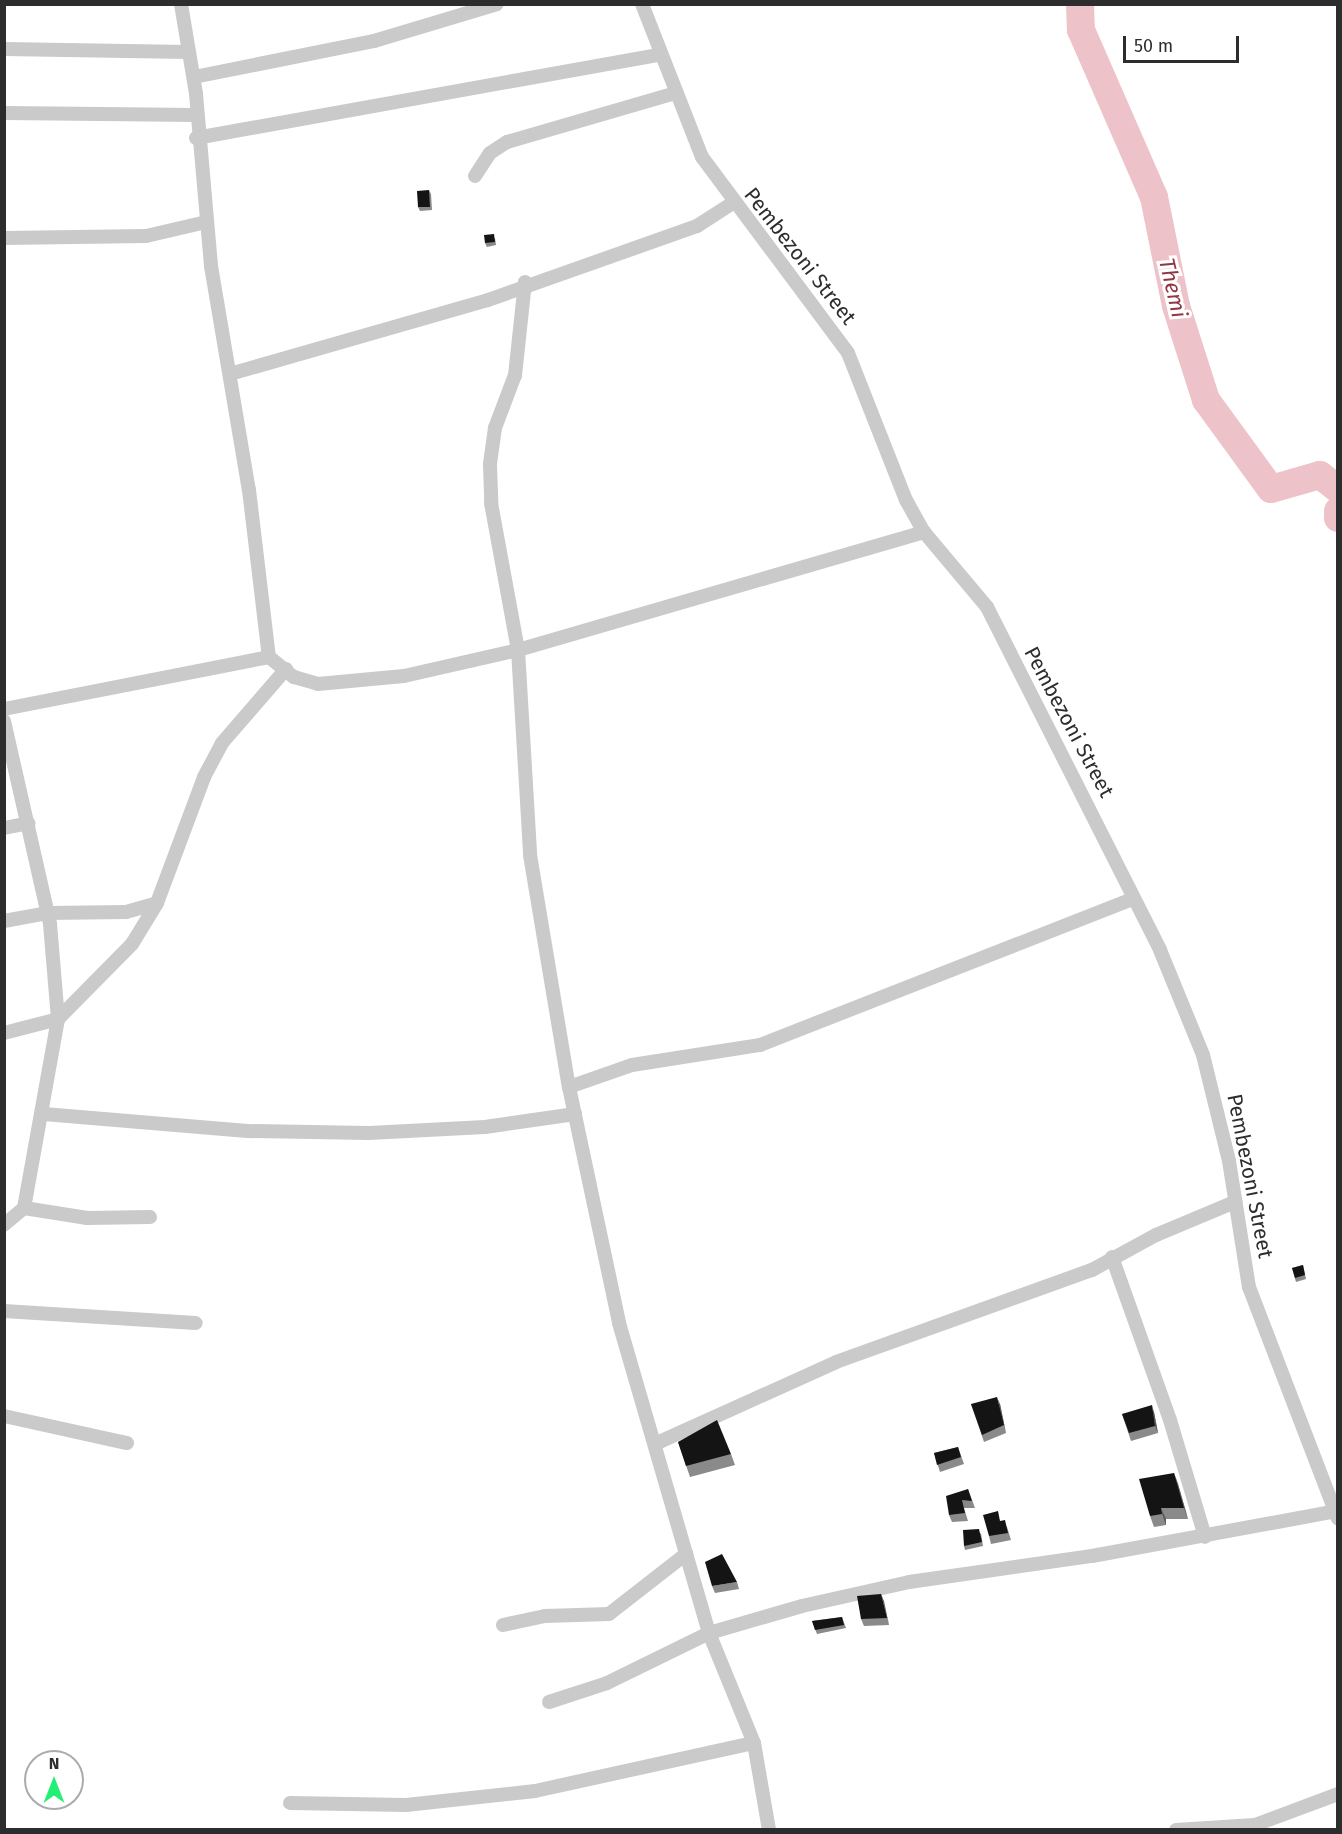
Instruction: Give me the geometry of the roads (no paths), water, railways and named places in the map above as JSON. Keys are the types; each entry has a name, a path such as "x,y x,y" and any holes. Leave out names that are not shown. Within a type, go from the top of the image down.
{"street":[{"path":"181,4 194,77 196,138 206,222 230,374 269,657 285,669 318,684 404,676 518,650 924,532"},
{"path":"194,77 374,41 497,4"},
{"name":"Pembezoni Street","path":"642,4 659,55 702,158 731,204 798,292 826,316 848,353 924,532 987,607 1026,691 1099,822 1203,1055 1235,1202 1249,1287 1337,1515"},
{"path":"4,49 188,52"},
{"path":"196,138 659,55"},
{"path":"475,176 490,153 507,142 676,93"},
{"path":"4,113 196,115"},
{"path":"230,374 455,310 525,282 663,239 731,204"},
{"path":"4,238 146,237 206,222"},
{"path":"525,282 515,375 495,428 490,465 491,504 518,650 530,855 569,1087 619,1323 657,1443 709,1633 754,1743 768,1829"},
{"path":"4,709 269,657"},
{"path":"4,1033 58,1019 132,944 157,903 204,777 222,743 285,669"},
{"path":"4,721 48,913 58,1019 44,1114 24,1208 4,1225"},
{"path":"4,828 29,823"},
{"path":"569,1087 632,1065 760,1045 1132,899"},
{"path":"4,921 48,913 91,916 148,910 157,903"},
{"path":"44,1114 247,1131 369,1133 484,1127 575,1114"},
{"path":"657,1443 836,1362 1092,1270 1112,1257 1235,1202"},
{"path":"24,1208 87,1218 150,1217"},
{"path":"1112,1257 1170,1420 1205,1537"},
{"path":"4,1311 196,1323"},
{"path":"4,1416 127,1443"},
{"path":"549,1702 607,1683 709,1633 909,1582 1337,1515"},
{"path":"503,1625 545,1616 609,1614 686,1554"},
{"path":"290,1803 406,1805 534,1791 754,1743"},
{"path":"1176,1830 1255,1825 1338,1794"}],"waterway":[{"name":"Themi","path":"1080,4 1081,30 1154,197 1176,306 1206,400 1271,489 1320,475 1338,489"},
{"name":"Themi","path":"1338,511 1338,518"}]}
